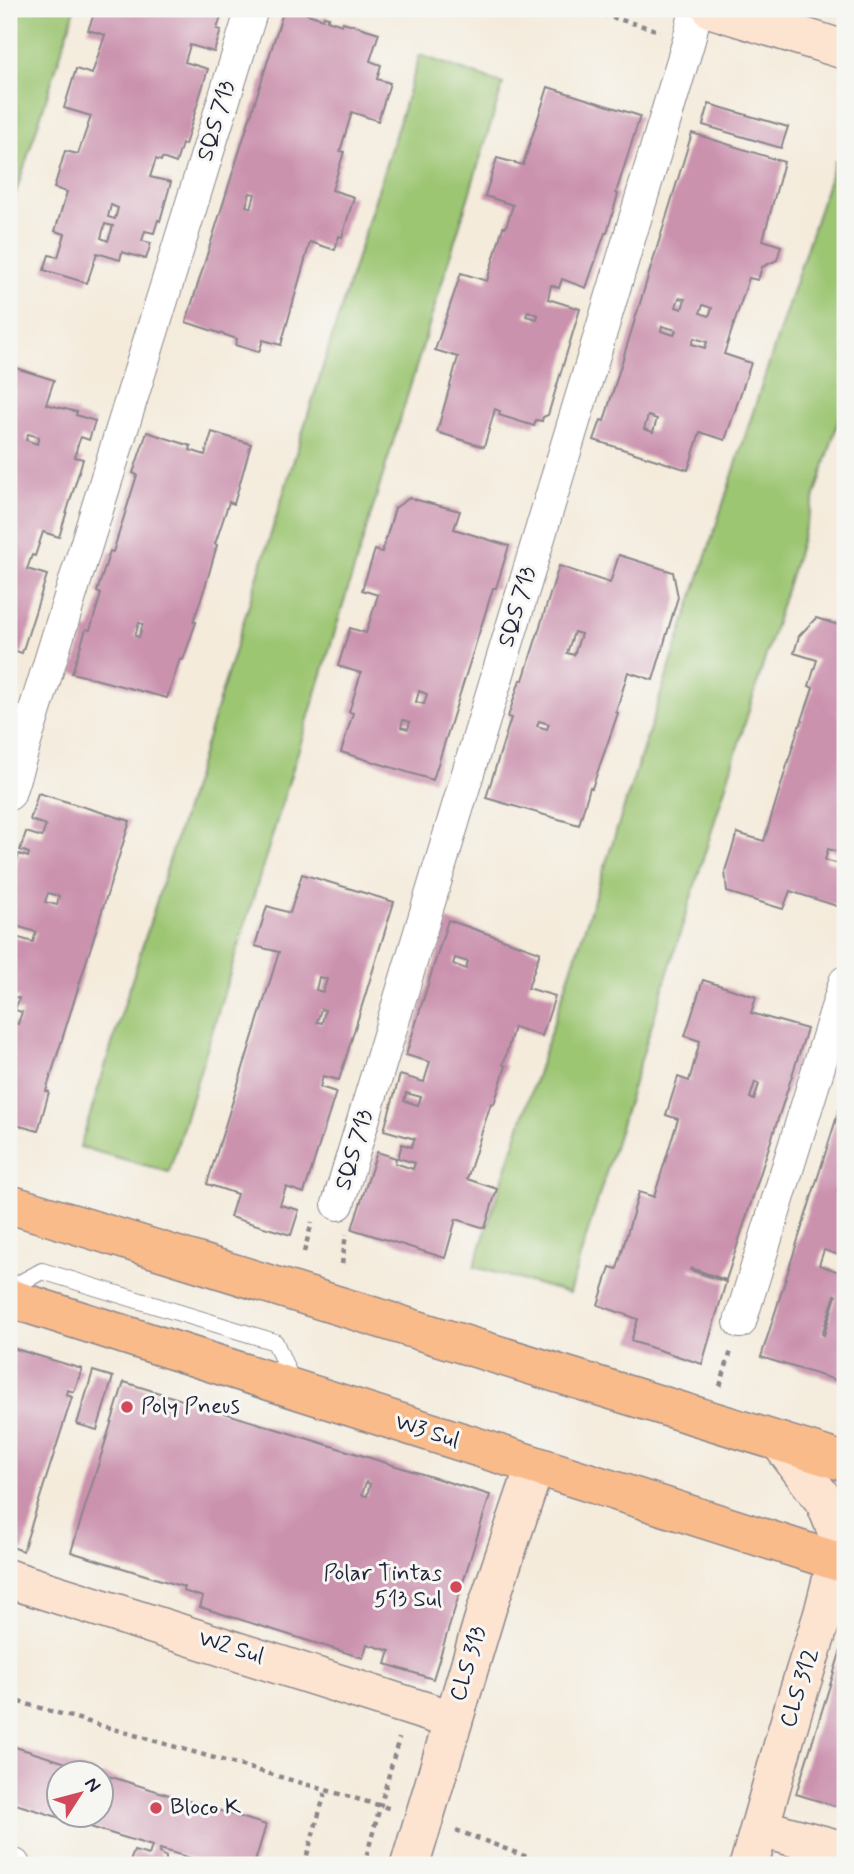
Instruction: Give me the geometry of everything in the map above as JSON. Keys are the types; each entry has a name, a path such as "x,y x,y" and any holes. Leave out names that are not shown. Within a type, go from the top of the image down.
{"main road":[{"path":"9,1204 845,1462"},
{"name":"W3 Sul","path":"9,1298 841,1563"}],"street":[{"name":"SQS 713","path":"9,794 252,9"},
{"name":"SQS 713","path":"338,1205 689,40 696,9"},
{"path":"712,9 762,16 845,50"},
{"path":"740,1322 845,982"},
{"name":"CLS 312","path":"749,1865 841,1563 839,1540 832,1516 812,1482 780,1442"},
{"name":"CLS 313","path":"410,1865 486,1608 535,1466"},
{"name":"W2 Sul","path":"9,1579 382,1695 453,1720"},
{"path":"760,1828 845,1851"},
{"path":"9,1864 14,1865"}],"lane":[{"path":"9,1289 42,1271 275,1342 295,1390"}],"path":[{"path":"709,1421 740,1322"},
{"path":"364,1865 401,1727 377,1718 382,1695"},
{"path":"9,1699 327,1790 304,1865"}],"green space":[{"path":"9,9 75,9 9,214"},
{"path":"420,55 503,84 169,1172 80,1147"},
{"path":"835,161 845,165 845,399 569,1293 474,1267"}],"building":[{"path":"96,9 223,10 217,29 221,30 214,52 190,45 185,62 208,69 185,145 182,144 176,163 162,158 161,161 156,159 150,177 171,182 154,233 145,231 142,241 151,243 146,259 122,252 120,260 97,253 87,283 44,270 49,255 58,257 65,234 55,231 67,192 54,188 65,151 78,154 91,116 64,108 76,69 92,74 105,35 88,30","holes":["111,205 118,208 115,219 108,217","105,224 113,226 108,241 101,238"]},
{"path":"284,9 323,19 324,16 329,17 327,20 342,25 343,22 379,33 370,61 381,65 377,79 390,83 378,121 352,112 340,151 344,152 332,190 354,197 342,237 339,236 335,250 310,242 281,345 263,340 259,352 235,345 237,339 186,322","holes":["250,193 255,194 251,208 246,206"]},
{"path":"548,87 640,116 616,193 618,194 607,233 586,288 562,279 559,288 551,285 548,299 580,309 548,415 543,417 542,421 536,420 534,426 499,415 500,411 495,409 484,447 437,432 458,357 435,350 461,273 487,281 503,227 506,227 513,205 485,196 497,158 523,165","holes":["528,311 538,315 537,319 526,316"]},
{"path":"709,104 788,127 781,148 703,125"},
{"path":"692,133 784,162 763,240 781,246 777,260 762,267 758,280 749,278 724,354 751,363 725,440 700,432 688,470 594,440 601,420 604,421","holes":["679,298 685,299 682,309 676,307","703,305 712,308 709,316 700,313","662,326 676,330 674,335 661,331","694,338 707,342 705,348 692,344","648,416 657,419 653,432 644,429"]},
{"path":"9,366 54,380 46,404 77,412 76,415 95,421 89,440 81,437 77,447 75,457 83,459 59,537 43,532 35,556 32,555 27,569 47,575 22,653 9,649","holes":["28,434 39,437 37,444 26,440"]},
{"path":"147,432 191,446 190,450 205,455 212,432 251,444 234,504 229,502 215,544 217,545 206,584 193,622 196,622 167,698 72,673 101,594 97,592 110,551 113,552 137,475 133,473","holes":["139,623 143,624 139,637 135,636"]},
{"path":"409,498 460,511 454,529 509,546 496,588 493,588 433,780 341,752 361,673 338,666 350,628 366,633 378,595 362,590 375,550 382,552 395,508","holes":["419,691 427,694 424,704 416,702","403,720 410,722 408,729 401,727"]},
{"path":"619,555 673,572 678,597 653,680 628,672 616,712 618,713 592,788 590,787 579,825 486,798 511,718 508,717 520,680 523,680 559,566 610,583","holes":["574,632 581,634 574,655 567,653","539,721 549,724 547,729 537,726"]},
{"path":"816,618 845,627 845,854 828,849 825,860 845,866 845,900 843,908 790,891 783,909 727,892 725,871 737,833 764,841 813,688 809,686 817,660 794,653 799,636"},
{"path":"38,793 130,821 46,1091 49,1092 38,1131 9,1123 9,1021 18,1024 22,1012 15,1010 19,998 14,997 9,1012 9,935 33,942 36,932 9,924 9,887 19,854 28,857 29,853 20,850 26,832 42,837 46,825 30,820","holes":["48,893 59,896 57,905 45,902"]},
{"path":"302,874 394,902 339,1080 323,1076 320,1087 336,1092 304,1193 286,1187 280,1205 299,1210 291,1235 230,1217 237,1194 207,1184 279,952 255,946 267,906 290,913","holes":["319,977 327,979 323,992 316,990","321,1009 325,1010 322,1023 317,1022"]},
{"path":"448,920 540,952 528,988 555,996 542,1036 514,1027 503,1065 506,1066 494,1104 491,1103 467,1179 497,1189 485,1228 456,1219 445,1258 352,1229 377,1152 396,1158 395,1163 413,1169 415,1163 398,1158 402,1144 411,1147 415,1139 384,1130 400,1075 424,1082 430,1062 406,1055","holes":["455,958 468,962 466,969 453,964","406,1093 421,1097 418,1105 404,1101"]},
{"path":"703,980 756,997 751,1013 807,1029 726,1280 691,1268 690,1270 726,1282 702,1364 631,1341 638,1319 598,1305 610,1267 617,1269 639,1192 654,1197 678,1119 666,1115 678,1077 689,1081 700,1041 685,1036","holes":["755,1082 759,1084 754,1100 750,1098"]},
{"path":"845,1091 845,1173 842,1174 837,1191 845,1194 845,1257 824,1250 819,1265 845,1274 845,1383 761,1357","holes":["836,1296 824,1335 822,1334"]},
{"path":"9,1347 82,1369 74,1392 68,1390 67,1395 72,1397 23,1551 9,1546"},
{"path":"93,1371 113,1377 97,1430 77,1424"},
{"path":"124,1382 490,1495 433,1679 386,1664 390,1651 367,1644 363,1658 200,1607 203,1597 183,1591 184,1587 71,1552","holes":["366,1482 370,1484 367,1496 362,1495"]},
{"path":"845,1637 845,1809 796,1794"},
{"name":"Bloco K","path":"9,1745 50,1758 46,1758 46,1813 9,1802"},
{"name":"Bloco K","path":"116,1778 266,1825 254,1865 214,1865 160,1849 159,1853 166,1857 166,1865 129,1864 134,1851 149,1855 152,1846 94,1828 116,1828"},
{"path":"510,1858 532,1865 508,1865"}],"place":[{"name":"Poly Pneus","path":"127,1407"},
{"name":"Polar Tintas 513 Sul","path":"456,1587"},
{"name":"Bloco K","path":"156,1808"}]}
